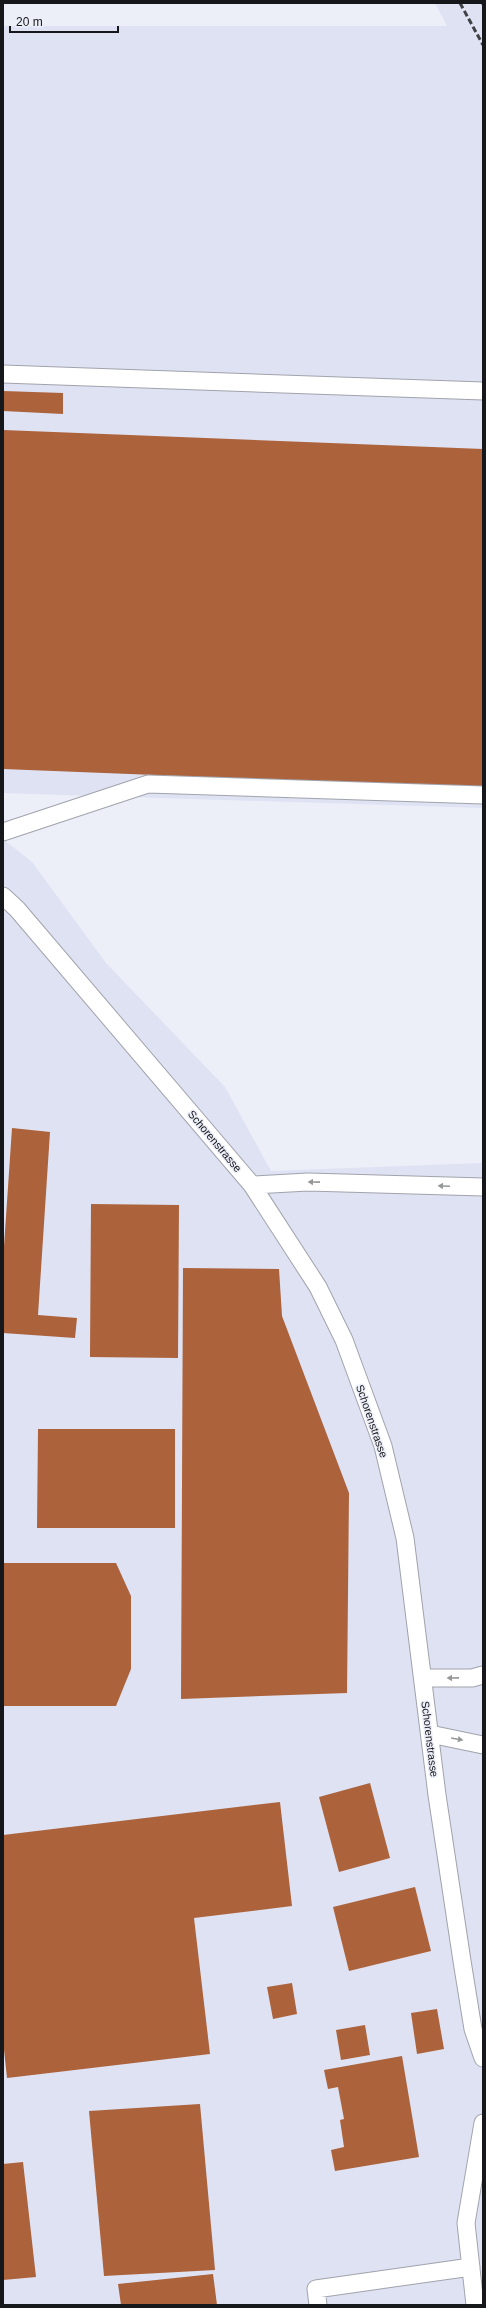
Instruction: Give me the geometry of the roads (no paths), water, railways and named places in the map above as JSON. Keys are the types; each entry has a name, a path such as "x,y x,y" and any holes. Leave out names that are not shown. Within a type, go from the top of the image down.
{"lane":[{"path":"3,374 483,391"},
{"path":"3,832 148,784 483,795"},
{"name":"Schorenstrasse","path":"3,896 32,926 252,1185 318,1287 344,1340 383,1446 405,1538 430,1734 469,2006 473,2029 483,2058"},
{"path":"252,1185 308,1182 483,1187"},
{"path":"423,1678 472,1678 483,1675"},
{"path":"430,1734 483,1745"},
{"path":"475,2305 466,2223 483,2123"},
{"path":"318,2305 316,2289 471,2267"}],"railway":[{"path":"460,3 483,45"}]}
